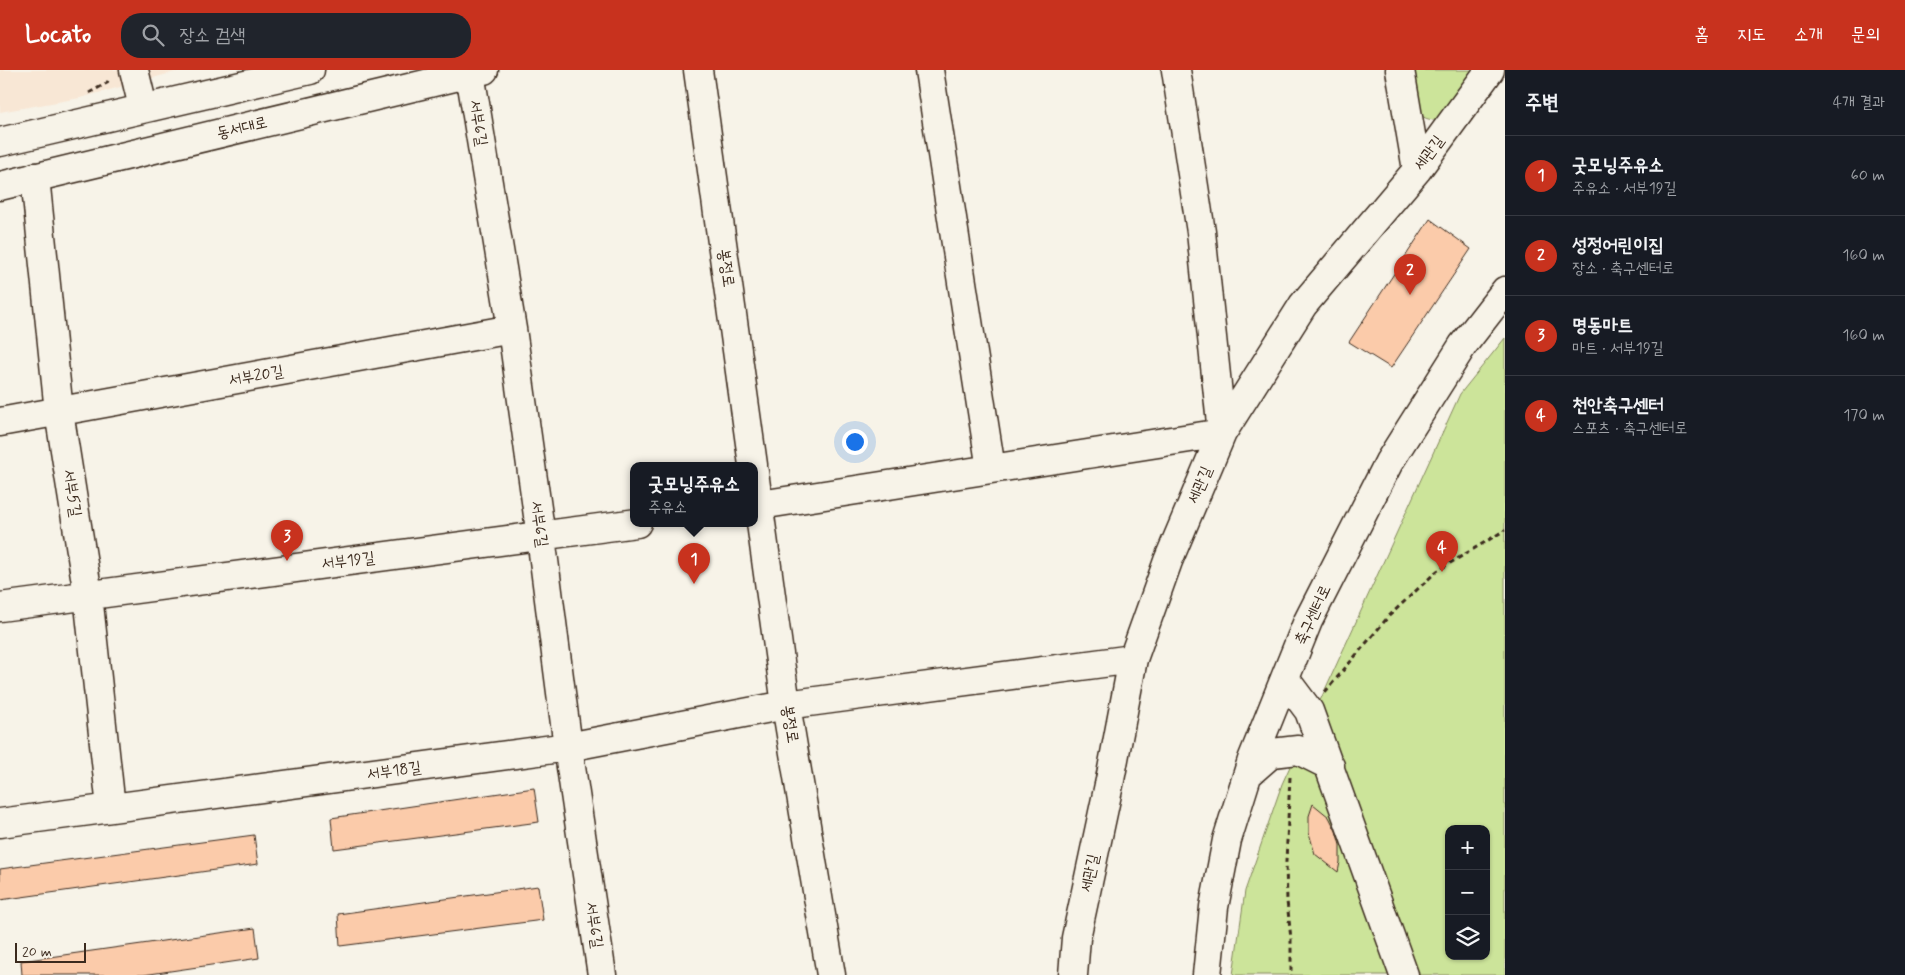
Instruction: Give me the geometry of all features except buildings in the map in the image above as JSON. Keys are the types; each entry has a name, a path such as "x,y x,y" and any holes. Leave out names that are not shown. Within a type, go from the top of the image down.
{"street":[{"path":"134,70 144,108"},
{"path":"0,142 310,70"},
{"name":"봉정로","path":"698,70 753,462"},
{"path":"930,70 991,469"},
{"path":"758,506 1222,433 1201,232 1176,70"},
{"path":"1400,70 1417,170"},
{"name":"세관길","path":"1073,975 1076,938 1110,780 1133,659 1168,561 1222,433 1303,305 1417,170 1490,70"},
{"name":"동서대로","path":"0,186 477,72"},
{"name":"서부6길","path":"477,72 568,747 602,975"},
{"name":"서부5길","path":"35,177 58,412 88,595 111,808"},
{"name":"축구센터로","path":"1207,975 1214,907 1227,840 1248,774 1308,621 1389,462 1464,344 1505,290"},
{"name":"서부20길","path":"0,422 512,329"},
{"name":"봉정로","path":"758,519 786,705 831,975"},
{"name":"서부19길","path":"0,607 630,524"},
{"name":"서부18길","path":"0,823 568,747 786,705 1133,659"},
{"path":"1285,679 1309,711 1404,975"},
{"path":"1248,774 1272,753 1298,750 1330,766"}],"path":[{"path":"1346,668 1388,616 1437,572 1505,530"},
{"path":"1288,817 1286,862 1287,901 1291,939 1291,975"}],"shaded area":[{"path":"0,70 182,70 80,98 0,112"}],"green space":[{"path":"1411,70 1482,70 1441,121 1431,120 1422,116 1416,107"},
{"path":"1505,338 1505,975 1233,975 1245,891 1282,784 1460,394"}],"place":[{"name":"성정어린이집","path":"1410,295"},
{"name":"명동마트","path":"287,561"},
{"name":"천안축구센터","path":"1442,572"},
{"name":"굿모닝주유소","path":"694,584"}]}
